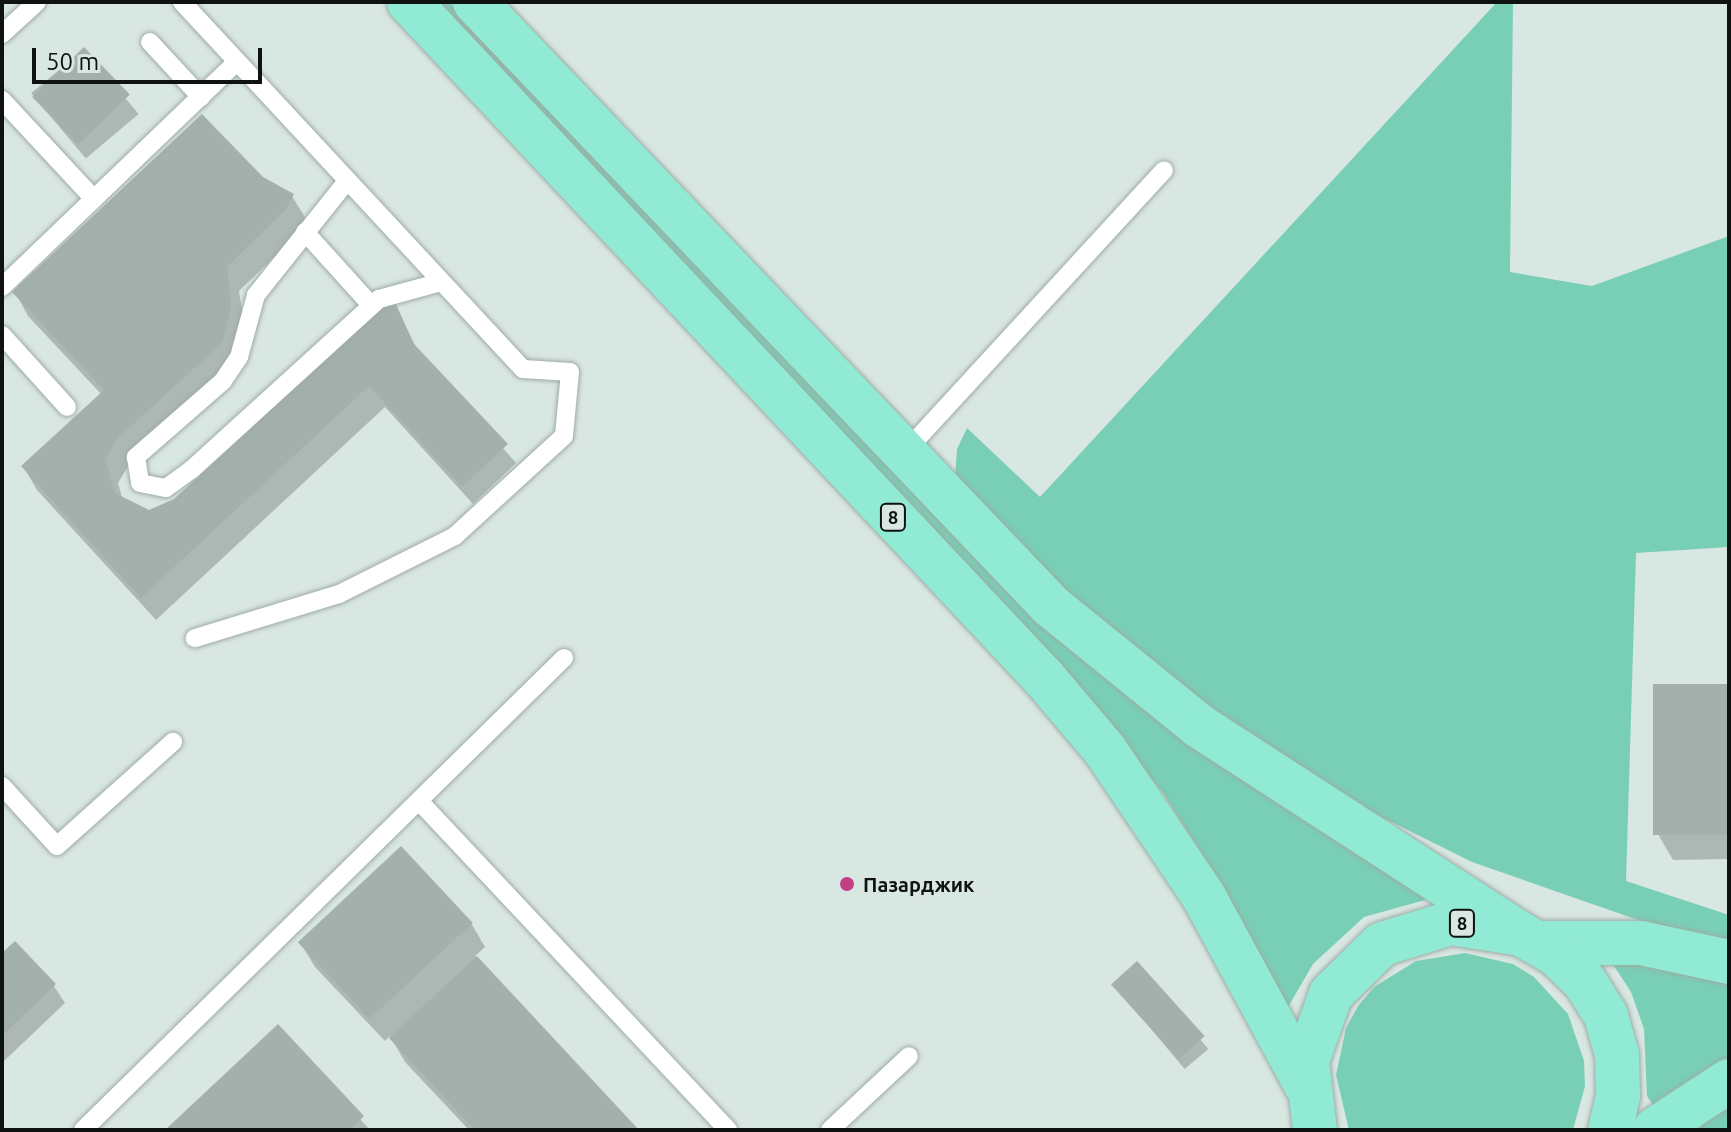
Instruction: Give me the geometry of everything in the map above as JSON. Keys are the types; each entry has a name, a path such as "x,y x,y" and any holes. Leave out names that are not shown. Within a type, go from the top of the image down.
{"main road":[{"name":"8","path":"409,2 1045,679 1105,750 1196,884 1306,1085 1315,1130"},
{"name":"8","path":"475,2 1051,606 1127,672 1273,776 1530,938 1578,974 1606,1016 1619,1076 1610,1130"},
{"name":"8","path":"1306,1085 1312,1037 1325,1004 1346,974 1382,944 1451,923 1530,938 1641,943 1729,962"},
{"path":"1654,1130 1729,1081"}],"lane":[{"path":"2,34 37,2"},
{"path":"182,2 523,369 570,372 564,436 455,536 339,594 195,638"},
{"path":"150,42 201,97"},
{"path":"2,287 237,62"},
{"path":"2,100 9,121 94,199"},
{"path":"904,453 1164,170"},
{"path":"347,181 256,295 230,371 136,457 140,483 166,488 191,470 371,305 441,282"},
{"path":"305,232 371,305"},
{"path":"2,335 67,407"},
{"path":"83,1130 564,658"},
{"path":"2,786 57,846 173,742"},
{"path":"420,802 728,1130"},
{"path":"830,1130 909,1056"}],"green space":[{"path":"440,2 449,2 966,541 1429,899 1364,917 1313,964 1284,1014 1223,887 1163,793 1082,693"},
{"path":"1497,2 1513,2 1510,272 1592,286 1729,236 1729,547 1636,553 1626,881 1729,915 1729,940 1641,921 1472,862 1327,790 1229,727 1105,630 955,478 957,449 967,428 1040,497"},
{"path":"1603,949 1729,981 1729,1058 1653,1105 1647,1096 1644,1029 1631,992"},
{"path":"1465,953 1513,964 1534,977 1568,1014 1584,1061 1585,1086 1573,1130 1349,1130 1336,1075 1346,1028 1358,1006 1374,987 1416,961"},
{"path":"1729,1102 1729,1130 1697,1130 1718,1108"}],"building":[{"path":"84,47 130,94 78,144 32,97"},
{"path":"202,114 263,177 294,194 285,210 227,267 231,305 223,342 117,439 105,459 115,493 149,510 174,499 383,307 395,302 414,344 508,444 462,487 369,386 141,598 21,466 104,390 12,292"},
{"path":"1653,684 1729,684 1729,835 1653,835"},
{"path":"401,846 473,923 369,1019 298,942"},
{"path":"15,941 56,984 2,1036 2,953"},
{"path":"477,956 639,1130 475,1130 389,1038"},
{"path":"1137,961 1205,1036 1179,1059 1111,984"},
{"path":"278,1024 364,1116 350,1130 165,1130"}],"place":[{"name":"Пазарджик","path":"847,884"}]}
